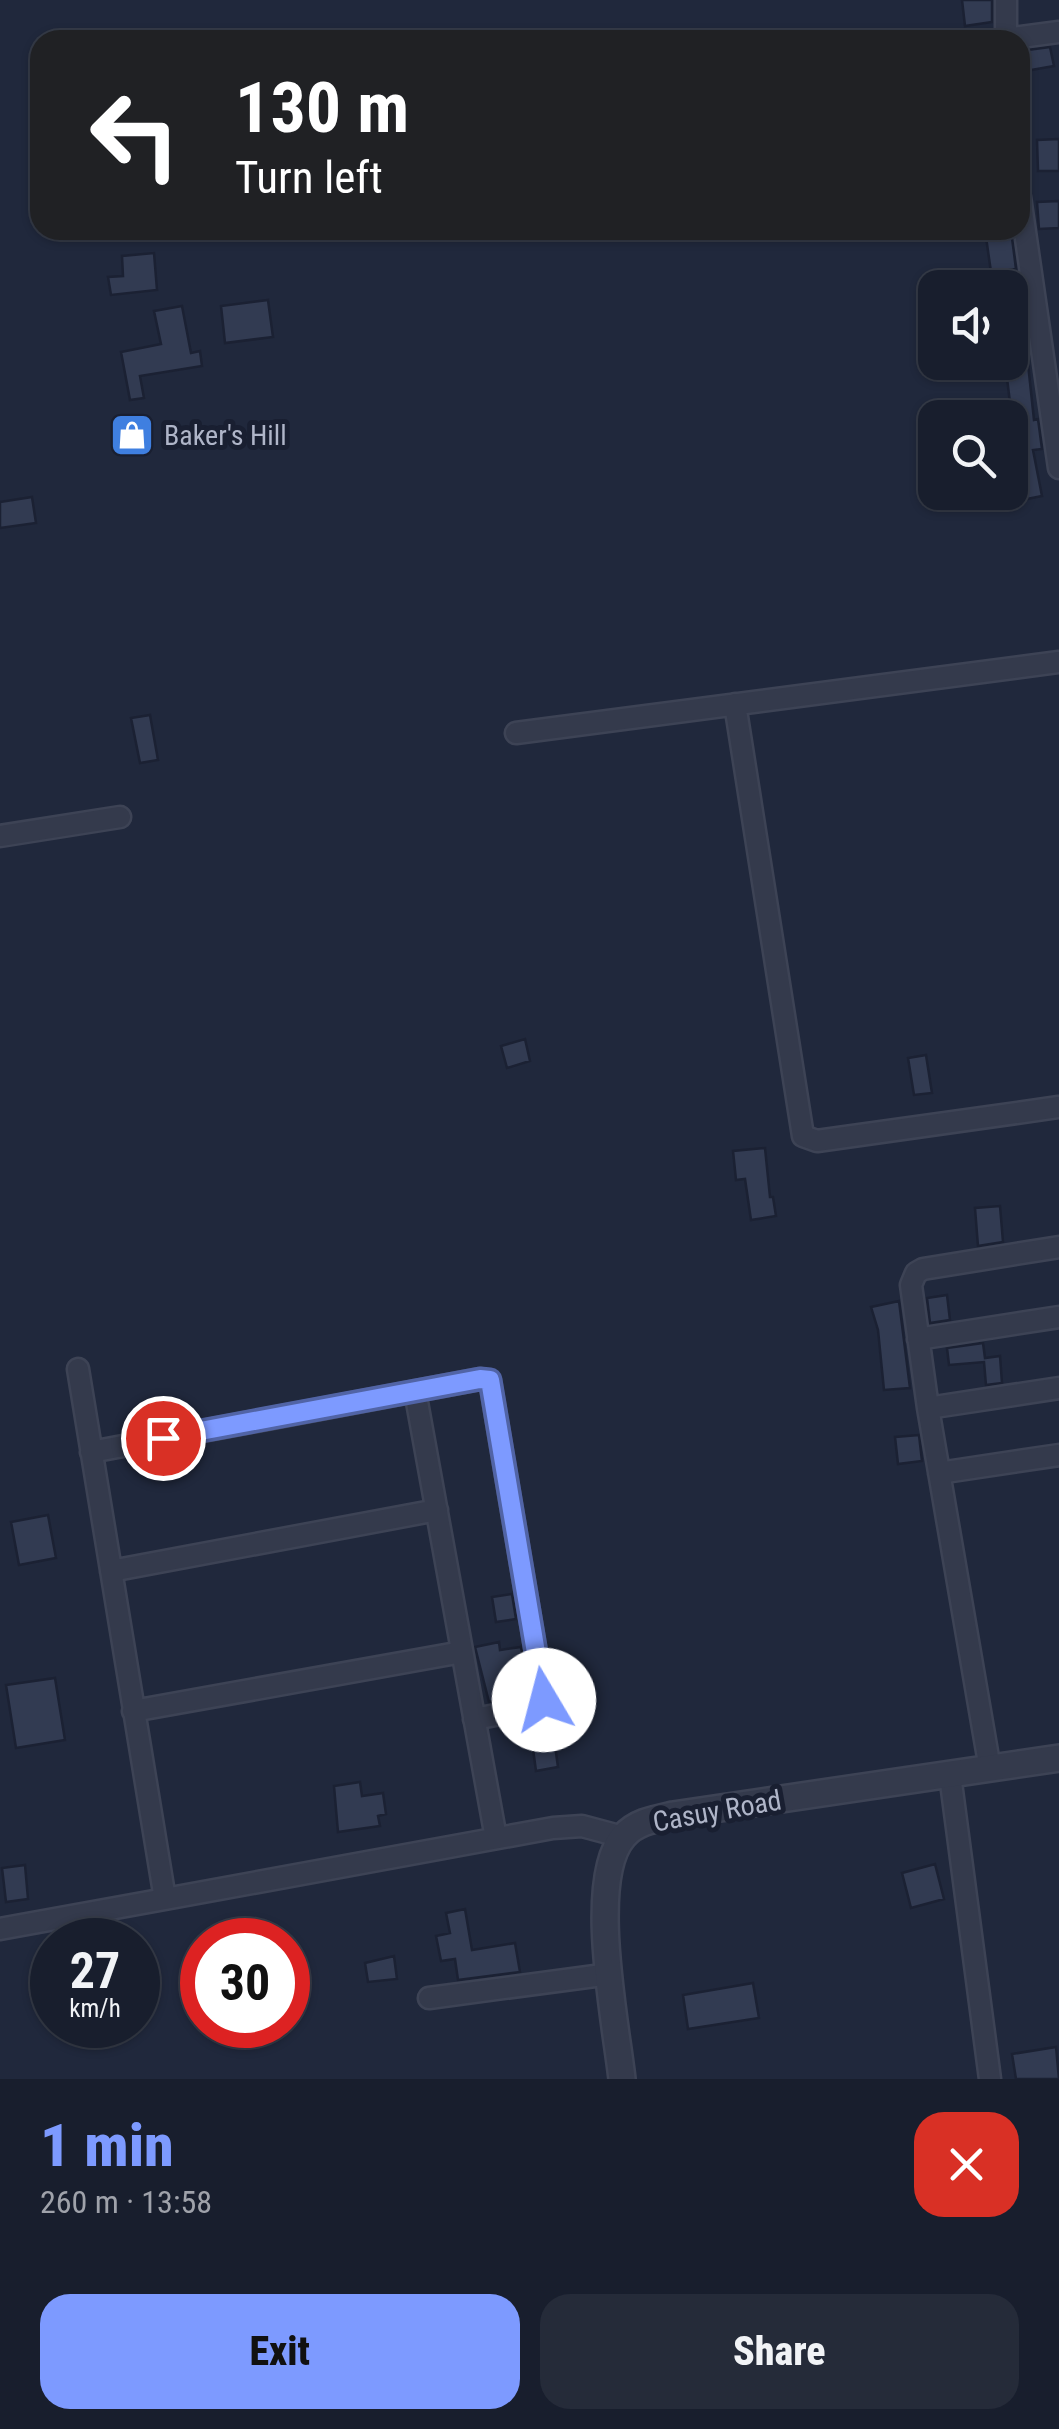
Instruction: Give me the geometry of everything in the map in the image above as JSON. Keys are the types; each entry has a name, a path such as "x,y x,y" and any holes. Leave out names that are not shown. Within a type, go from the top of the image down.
{"street":[{"path":"1006,0 1006,30"},
{"path":"1030,36 1059,32"},
{"path":"1027,240 1054,402 1059,468"},
{"path":"516,733 1059,662"},
{"path":"735,704 803,1136 817,1140 1059,1106"},
{"path":"0,836 120,817"},
{"path":"990,1769 928,1408 911,1285 916,1273 1059,1247"},
{"path":"918,1339 1059,1318"},
{"path":"78,1369 164,1900"},
{"path":"91,1452 490,1380 544,1700 534,1708 474,1719"},
{"path":"928,1408 1059,1388"},
{"path":"416,1391 496,1838"},
{"path":"939,1473 1059,1456"},
{"path":"110,1571 437,1510"},
{"path":"133,1711 462,1652"},
{"name":"Casuy Road","path":"622,2079 610,1974 606,1886 611,1856 635,1826 673,1815 1059,1758"},
{"path":"950,1775 990,2079"},
{"path":"0,1928 496,1838 582,1826 623,1837"},
{"path":"429,1998 610,1974"}],"building":[{"path":"962,0 992,0 992,22 965,26"},
{"path":"1050,47 1054,66 1030,70 1030,50"},
{"path":"1059,139 1059,171 1038,171 1037,140"},
{"path":"1059,201 1059,228 1039,229 1037,202"},
{"path":"986,240 1012,240 1016,269 991,270"},
{"path":"154,253 157,290 111,295 108,277 123,276 122,256"},
{"path":"268,300 273,337 225,343 221,306"},
{"path":"182,306 191,353 200,351 202,366 140,376 144,398 130,400 121,352 161,344 154,311"},
{"path":"1028,364 1034,420 1038,419 1042,449 1033,450 1042,496 1028,499 1028,400 1010,400 1007,380 1028,380"},
{"path":"32,497 36,523 0,528 0,502"},
{"path":"150,715 158,760 140,763 131,718"},
{"path":"525,1039 530,1061 507,1068 501,1046"},
{"path":"926,1055 932,1093 914,1095 908,1058"},
{"path":"765,1148 776,1216 751,1220 745,1179 736,1180 733,1151"},
{"path":"1000,1206 1003,1242 978,1246 975,1208"},
{"path":"947,1295 950,1320 930,1323 927,1298"},
{"path":"899,1301 910,1388 884,1390 878,1330 871,1307"},
{"path":"983,1343 985,1358 1000,1356 1002,1383 986,1385 984,1362 949,1365 947,1348"},
{"path":"919,1435 922,1461 898,1464 895,1437"},
{"path":"48,1515 56,1558 19,1565 11,1522"},
{"path":"512,1594 516,1619 496,1622 492,1597"},
{"path":"499,1642 500,1650 521,1647 525,1669 505,1672 510,1698 489,1702 475,1647"},
{"path":"55,1678 65,1740 16,1748 6,1685"},
{"path":"567,1710 569,1724 582,1723 584,1732 554,1738 558,1767 536,1771 530,1727 549,1726 547,1715"},
{"path":"360,1782 362,1796 383,1793 386,1814 378,1816 380,1826 338,1832 334,1786"},
{"path":"935,1864 944,1899 911,1908 902,1873"},
{"path":"25,1865 28,1899 6,1902 2,1868"},
{"path":"465,1909 472,1950 515,1943 520,1972 458,1980 455,1959 441,1961 436,1936 450,1933 446,1913"},
{"path":"394,1956 397,1979 368,1982 365,1963"},
{"path":"753,1983 759,2018 688,2029 683,1995"},
{"path":"1056,2047 1059,2079 1016,2079 1012,2054"}],"place":[{"name":"Baker's Hill","path":"132,435"}],"route":[{"path":"163,1438 490,1380 544,1700"}]}
